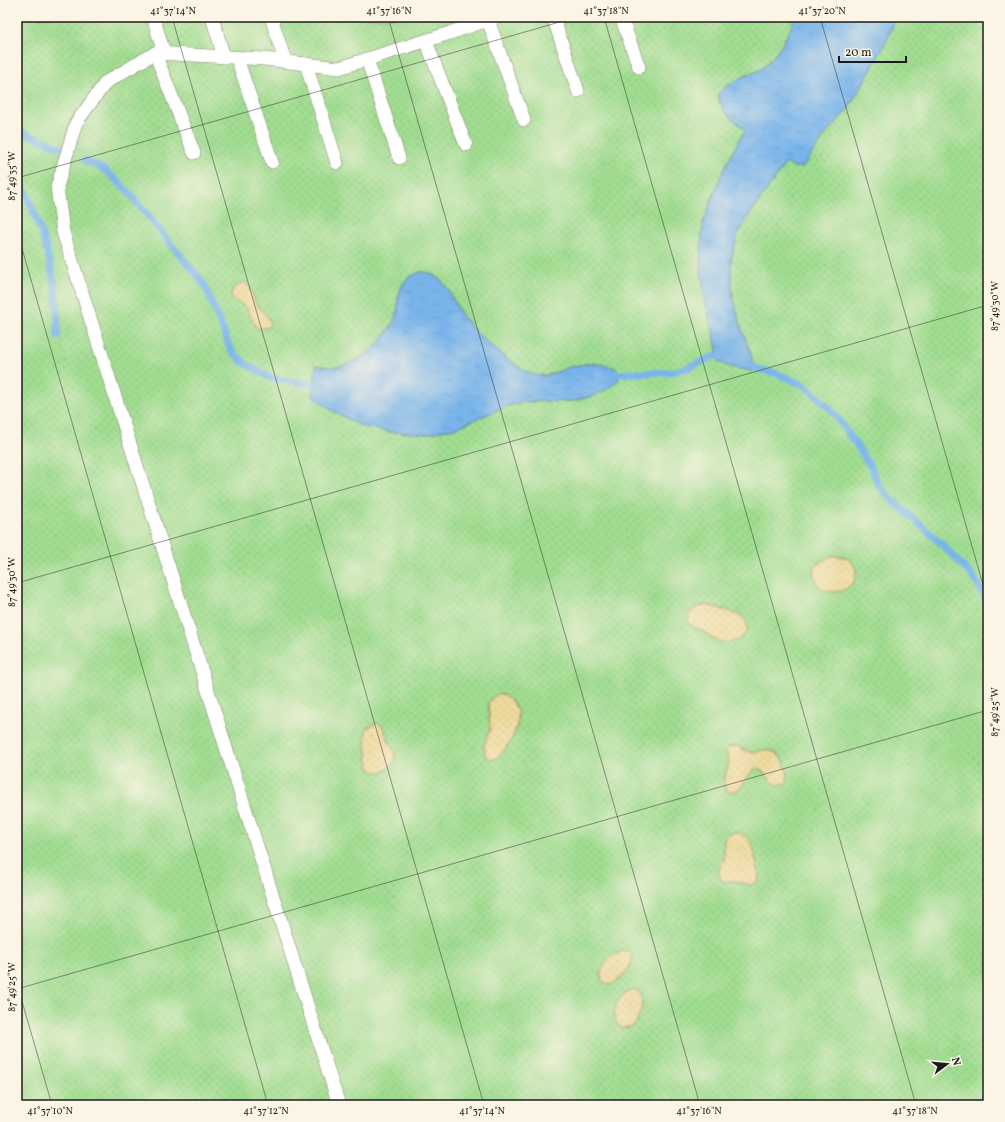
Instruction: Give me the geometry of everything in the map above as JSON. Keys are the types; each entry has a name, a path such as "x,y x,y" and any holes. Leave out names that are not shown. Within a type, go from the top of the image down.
{"lane":[{"path":"153,17 159,53 194,153"},
{"path":"212,17 224,57"},
{"path":"271,17 285,61"},
{"path":"553,17 578,91"},
{"path":"621,17 639,67"},
{"path":"339,1105 63,232 57,187 76,123 106,82 159,53 285,61 339,68 426,41 492,18 524,120"},
{"path":"426,41 466,145"},
{"path":"238,58 272,162"},
{"path":"367,59 399,158"},
{"path":"306,64 337,163"}],"green space":[{"path":"17,17 988,17 988,1105 17,1105"}],"sand":[{"path":"245,282 250,287 255,302 268,318 270,324 269,327 259,329 256,327 246,307 236,302 232,298 231,292 233,289 239,284"},
{"path":"831,556 848,559 855,568 856,576 852,584 844,590 830,592 822,588 818,585 813,574 817,564"},
{"path":"705,605 726,610 741,616 747,623 747,631 740,638 732,642 724,642 714,639 693,627 688,621 689,615 696,608"},
{"path":"498,694 502,694 510,699 516,708 518,722 506,748 497,758 492,760 485,755 484,745 490,729 488,704 491,699"},
{"path":"376,723 381,725 384,729 395,755 392,765 385,771 381,772 373,771 369,766 367,759 366,731 367,728"},
{"path":"734,746 749,752 762,750 773,751 784,762 788,777 787,782 778,785 771,781 762,770 758,768 750,774 737,790 732,792 727,791 723,782 729,763 726,751 728,748"},
{"path":"736,832 746,837 754,849 759,877 758,881 752,885 734,881 723,882 718,873 724,859 724,840 728,834"},
{"path":"625,950 630,953 632,957 630,967 618,981 611,984 604,983 601,978 601,973 606,963 615,954"},
{"path":"634,989 641,996 642,1007 635,1024 631,1027 622,1028 617,1023 614,1012 623,995"}],"water":[{"path":"795,17 895,17 894,23 882,50 849,108 826,134 802,168 794,167 786,163 752,211 738,234 731,259 732,291 740,324 752,357 752,371 730,367 719,362 705,300 701,273 703,223 722,173 745,129 727,114 719,100 718,94 732,83 758,71 772,59 789,31"},
{"path":"421,272 431,273 441,280 461,313 474,330 525,371 542,376 570,367 587,364 600,364 617,369 619,375 618,381 606,390 593,396 574,401 524,402 507,406 458,427 428,434 390,432 360,426 333,411 313,396 316,365 337,367 356,360 374,348 388,332 393,323 397,313 398,298 403,284 408,278"}],"waterway":[{"path":"17,130 64,149"},
{"path":"85,160 105,170 127,190 204,284 231,350 244,363 271,378 320,385"},
{"path":"17,174 30,201 49,258 56,293 58,336"},
{"path":"610,374 673,372 687,368 714,356 726,358"},
{"path":"745,365 775,373 804,385 832,410 870,465 879,486 893,501 943,545 973,577 988,601"}]}
